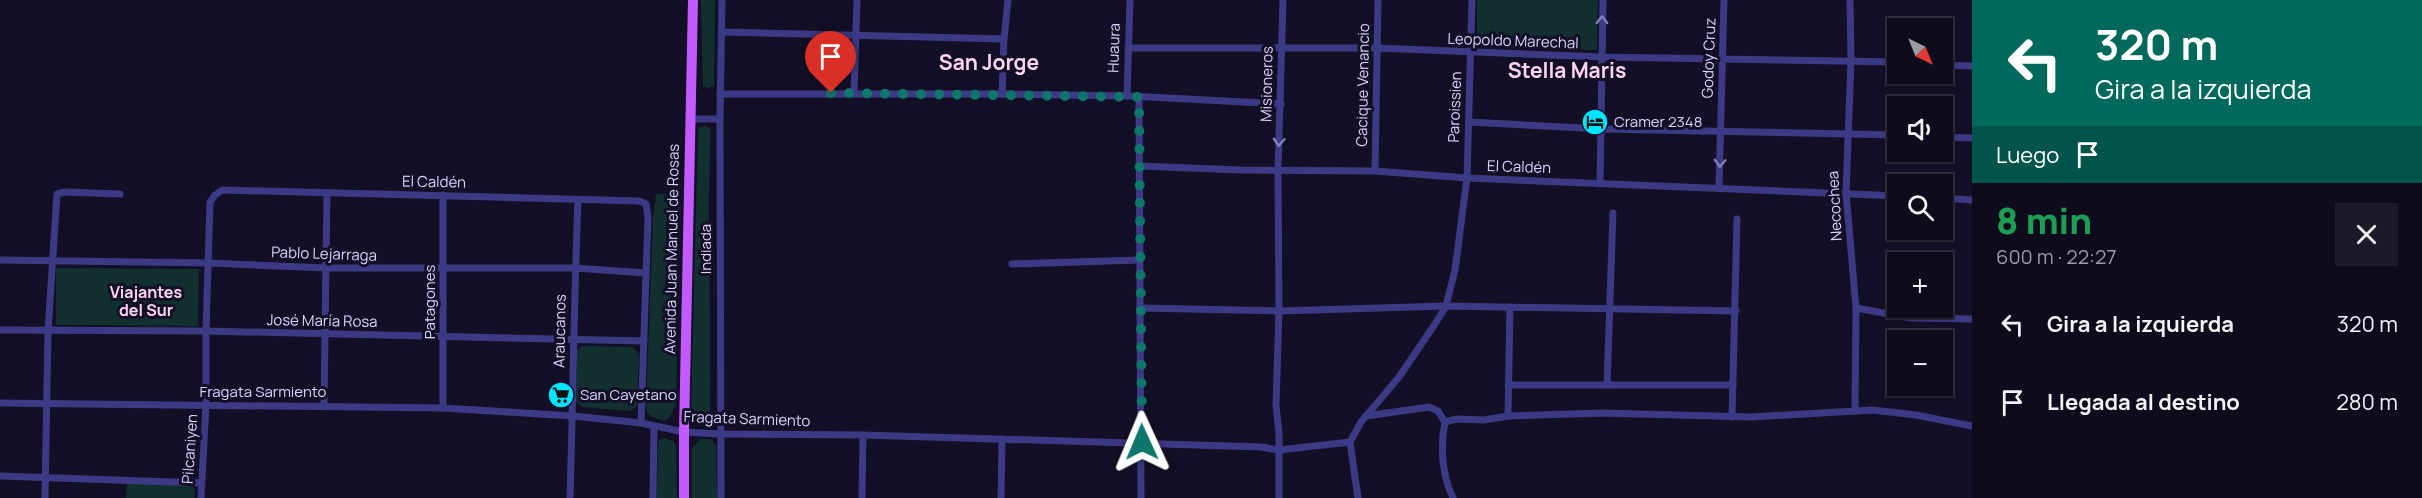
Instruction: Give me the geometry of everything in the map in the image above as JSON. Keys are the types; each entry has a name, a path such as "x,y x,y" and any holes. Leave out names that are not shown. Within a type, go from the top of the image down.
{"main road":[{"name":"Avenida Juan Manuel de Rosas","path":"684,498 693,0"}],"street":[{"name":"Indiada","path":"721,498 720,94 722,0"},
{"path":"854,93 857,0"},
{"path":"1002,94 1008,0"},
{"name":"Huaura","path":"1126,96 1130,0"},
{"name":"Misioneros","path":"1279,450 1276,405 1279,311 1278,169 1283,0"},
{"name":"Cacique Venancio","path":"1375,171 1378,0"},
{"name":"Paroissien","path":"1446,306 1459,250 1467,178 1472,0"},
{"path":"1600,184 1603,0"},
{"name":"Godoy Cruz","path":"1719,188 1724,0"},
{"name":"Necochea","path":"1850,0 1851,60 1846,193 1856,308 1855,411"},
{"path":"721,32 1004,39"},
{"name":"Leopoldo Marechal","path":"1128,48 1281,50 1376,48 1602,57 1887,62"},
{"path":"1953,65 1972,66"},
{"path":"720,94 1126,96 1281,104"},
{"path":"1139,97 1141,498"},
{"path":"690,119 720,119"},
{"path":"1468,122 1601,129 1887,134"},
{"path":"1953,137 1972,138"},
{"name":"El Caldén","path":"1139,166 1375,171 1467,178 1887,195"},
{"name":"El Caldén","path":"222,190 639,201 646,204 648,217 646,273"},
{"name":"Pilcaniyen","path":"201,498 206,405 210,202 214,195 222,190"},
{"path":"324,406 327,193"},
{"path":"45,498 48,331 57,194 120,194"},
{"name":"Patagones","path":"443,195 443,408"},
{"path":"1953,199 1972,200"},
{"name":"Araucanos","path":"570,498 573,416 572,341 578,200"},
{"path":"1607,385 1612,213"},
{"path":"1732,417 1737,219"},
{"name":"Pablo Lejarraga","path":"0,260 209,263 327,268 575,268 646,273"},
{"path":"1012,264 1140,260"},
{"path":"641,423 646,273"},
{"path":"1140,308 1279,311 1446,306 1736,311"},
{"path":"1358,498 1350,442 1366,416 1399,377 1446,306"},
{"path":"1508,416 1510,307"},
{"path":"1856,308 1911,318 1972,319"},
{"name":"José María Rosa","path":"0,330 206,331 644,341"},
{"path":"1508,385 1733,385"},
{"name":"Fragata Sarmiento","path":"0,403 443,408 573,416 641,423 684,432 720,434 1142,442 1261,447 1279,450 1350,442"},
{"path":"1366,416 1429,407 1438,411 1445,422 1443,464 1453,498"},
{"path":"1445,422 1457,419 1484,420 1508,416 1602,413 1732,417 1873,411 1916,415 1972,426"},
{"path":"653,498 654,427"},
{"path":"862,498 863,435"},
{"path":"1001,498 1002,440"},
{"path":"1279,450 1279,498"},
{"path":"0,476 201,483"}],"green space":[{"path":"701,0 715,0 714,85 708,88 703,86"},
{"path":"1477,0 1598,0 1597,50 1477,47"},
{"path":"705,125 711,130 710,424 702,426 693,421 691,412 698,132 699,128"},
{"path":"656,194 681,194 676,405 668,419 662,421 649,415 646,410 653,216"},
{"path":"56,268 199,269 198,326 56,325"},
{"path":"581,346 633,347 639,354 637,406 631,411 582,407 576,401 577,351"},
{"path":"664,438 673,441 676,445 677,498 657,498 658,443"},
{"path":"701,439 711,439 716,445 717,498 692,498 692,448"},
{"path":"127,483 191,485 195,490 194,498 126,498"}],"place":[{"name":"Cramer 2348","path":"1595,122"},
{"name":"San Cayetano","path":"561,395"}],"district":[{"name":"San Jorge","path":"989,63"},
{"name":"Stella Maris","path":"1567,71"},
{"name":"Viajantes del Sur","path":"146,301"}],"route":[{"path":"831,93 1139,97 1142,442"}]}
